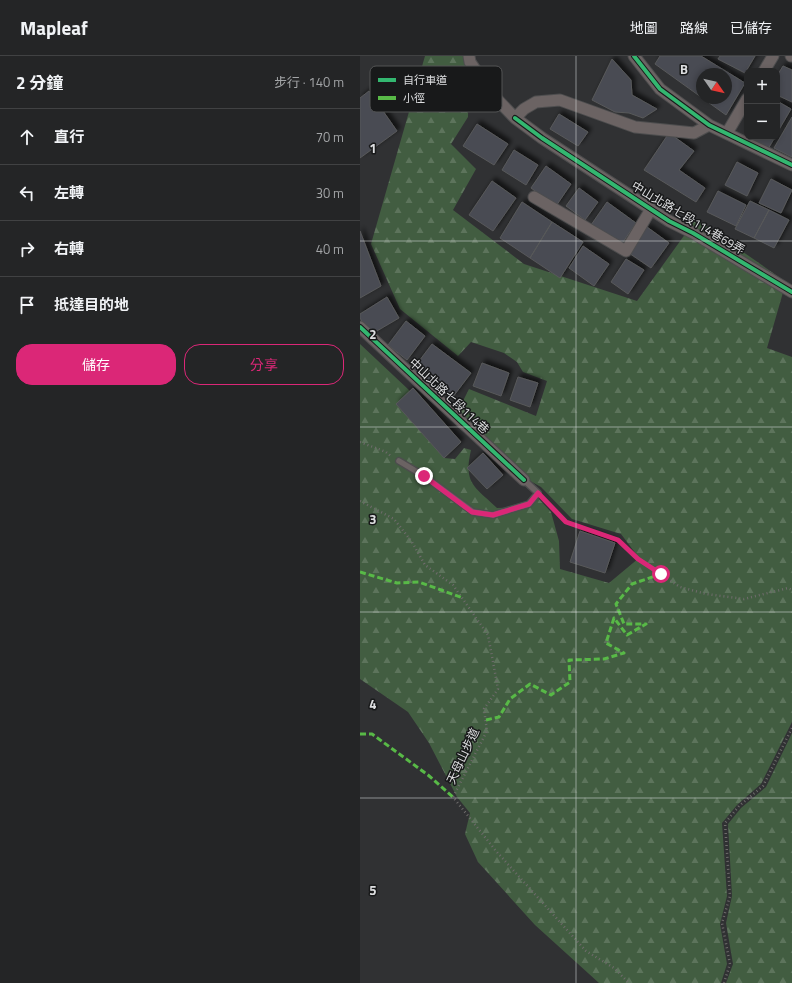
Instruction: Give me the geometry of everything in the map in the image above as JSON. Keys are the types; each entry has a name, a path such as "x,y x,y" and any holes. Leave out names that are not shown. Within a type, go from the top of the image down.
{"street":[{"path":"469,56 473,66"},
{"path":"634,56 660,89 709,125 792,165"},
{"path":"766,68 773,56"},
{"path":"502,104 515,118 524,108 536,102 560,100 635,127 694,133 709,125"},
{"path":"727,133 744,104"},
{"name":"中山北路七段114巷69弄","path":"515,118 542,138 668,221 693,233 792,292"},
{"path":"534,197 626,251 651,209"},
{"name":"中山北路七段114巷","path":"360,327 524,480"}],"lane":[{"path":"399,461 424,476 472,512 493,515 529,504 538,493 524,480"}],"path":[{"path":"360,442 386,452 399,461"},
{"path":"538,493 566,522 618,540 638,559 680,587 706,594 744,599 788,588 792,590"},
{"path":"724,983 730,964 722,923 730,896 725,823 739,806 763,786 792,728"}],"green space":[{"path":"425,56 469,56 469,66 422,66"},
{"path":"409,112 468,112 468,117 451,144 476,169 453,210 524,264 637,301 696,219 786,282 767,348 792,357 792,722 761,784 737,805 722,823 727,896 720,924 727,964 721,983 599,983 535,925 478,862 465,834 470,813 457,797 429,743 408,712 360,679 360,344 410,391 396,404 444,458 455,459 464,448 471,450 469,461 470,478 477,489 497,508 531,507 538,498 551,512 559,541 560,569 609,583 639,558 621,534 572,519 541,487 525,478 455,417 469,389 536,416 547,381 523,372 517,362 504,353 471,342 458,356 400,309 371,244"},
{"path":"792,733 792,983 726,983 733,964 726,923 732,896 728,824 741,808 766,787"}],"building":[{"path":"660,56 701,56 721,68 696,68 696,94 655,64"},
{"path":"720,56 755,56 748,68 744,68 744,72 718,59"},
{"path":"612,59 631,80 632,95 657,109 643,118 629,113 615,112 592,100"},
{"path":"783,66 792,70 792,102 780,96 780,71"},
{"path":"732,75 744,82 744,85 726,115 710,104 732,104"},
{"path":"369,91 370,112 384,112 397,131 360,158 360,98"},
{"path":"780,103 791,109 780,128"},
{"path":"559,114 588,132 578,146 550,129"},
{"path":"792,117 792,157 774,148"},
{"path":"477,124 508,144 494,165 463,146"},
{"path":"669,133 694,151 679,170 705,188 696,202 644,170"},
{"path":"753,140 773,140 768,149"},
{"path":"514,150 538,165 526,185 502,170"},
{"path":"737,162 758,173 747,196 725,185"},
{"path":"546,166 571,184 556,206 531,188"},
{"path":"771,179 792,190 781,213 759,203"},
{"path":"492,181 516,198 493,231 469,215"},
{"path":"579,188 598,202 585,220 566,206"},
{"path":"718,191 746,205 736,226 707,212"},
{"path":"750,201 769,210 754,238 735,229"},
{"path":"522,202 552,222 530,258 500,238"},
{"path":"607,202 636,223 621,245 591,225"},
{"path":"769,210 789,220 774,248 754,238"},
{"path":"552,222 583,242 560,278 530,258"},
{"path":"647,227 669,243 651,268 629,253"},
{"path":"360,231 381,286 360,298"},
{"path":"583,246 609,264 594,286 569,268"},
{"path":"626,259 644,270 628,294 611,282"},
{"path":"387,297 399,318 370,335 360,318 360,314"},
{"path":"406,321 425,336 407,360 388,345"},
{"path":"432,344 471,373 452,398 413,369"},
{"path":"482,363 509,373 501,396 473,386"},
{"path":"518,377 538,383 530,407 510,400"},
{"path":"413,388 461,442 444,458 396,404"},
{"path":"483,453 503,475 487,489 467,468"},
{"path":"580,531 615,543 605,573 570,562"}],"marked path":[{"path":"360,572 397,583 419,582 463,598"},
{"path":"486,720 499,717 510,699 530,684 551,695 570,682 569,660 604,659 624,653 606,643 614,618 627,635 646,624 624,624 616,604 632,584 661,574"},
{"path":"360,734 372,734 428,775 453,797"}],"cycle path":[{"path":"634,56 660,89 709,125 792,165"},
{"path":"515,118 542,138 669,221 693,233 792,292"},
{"path":"360,327 524,480"}],"route":[{"path":"424,476 472,512 493,515 529,504 538,493 566,522 618,540 638,559 661,574"}]}
